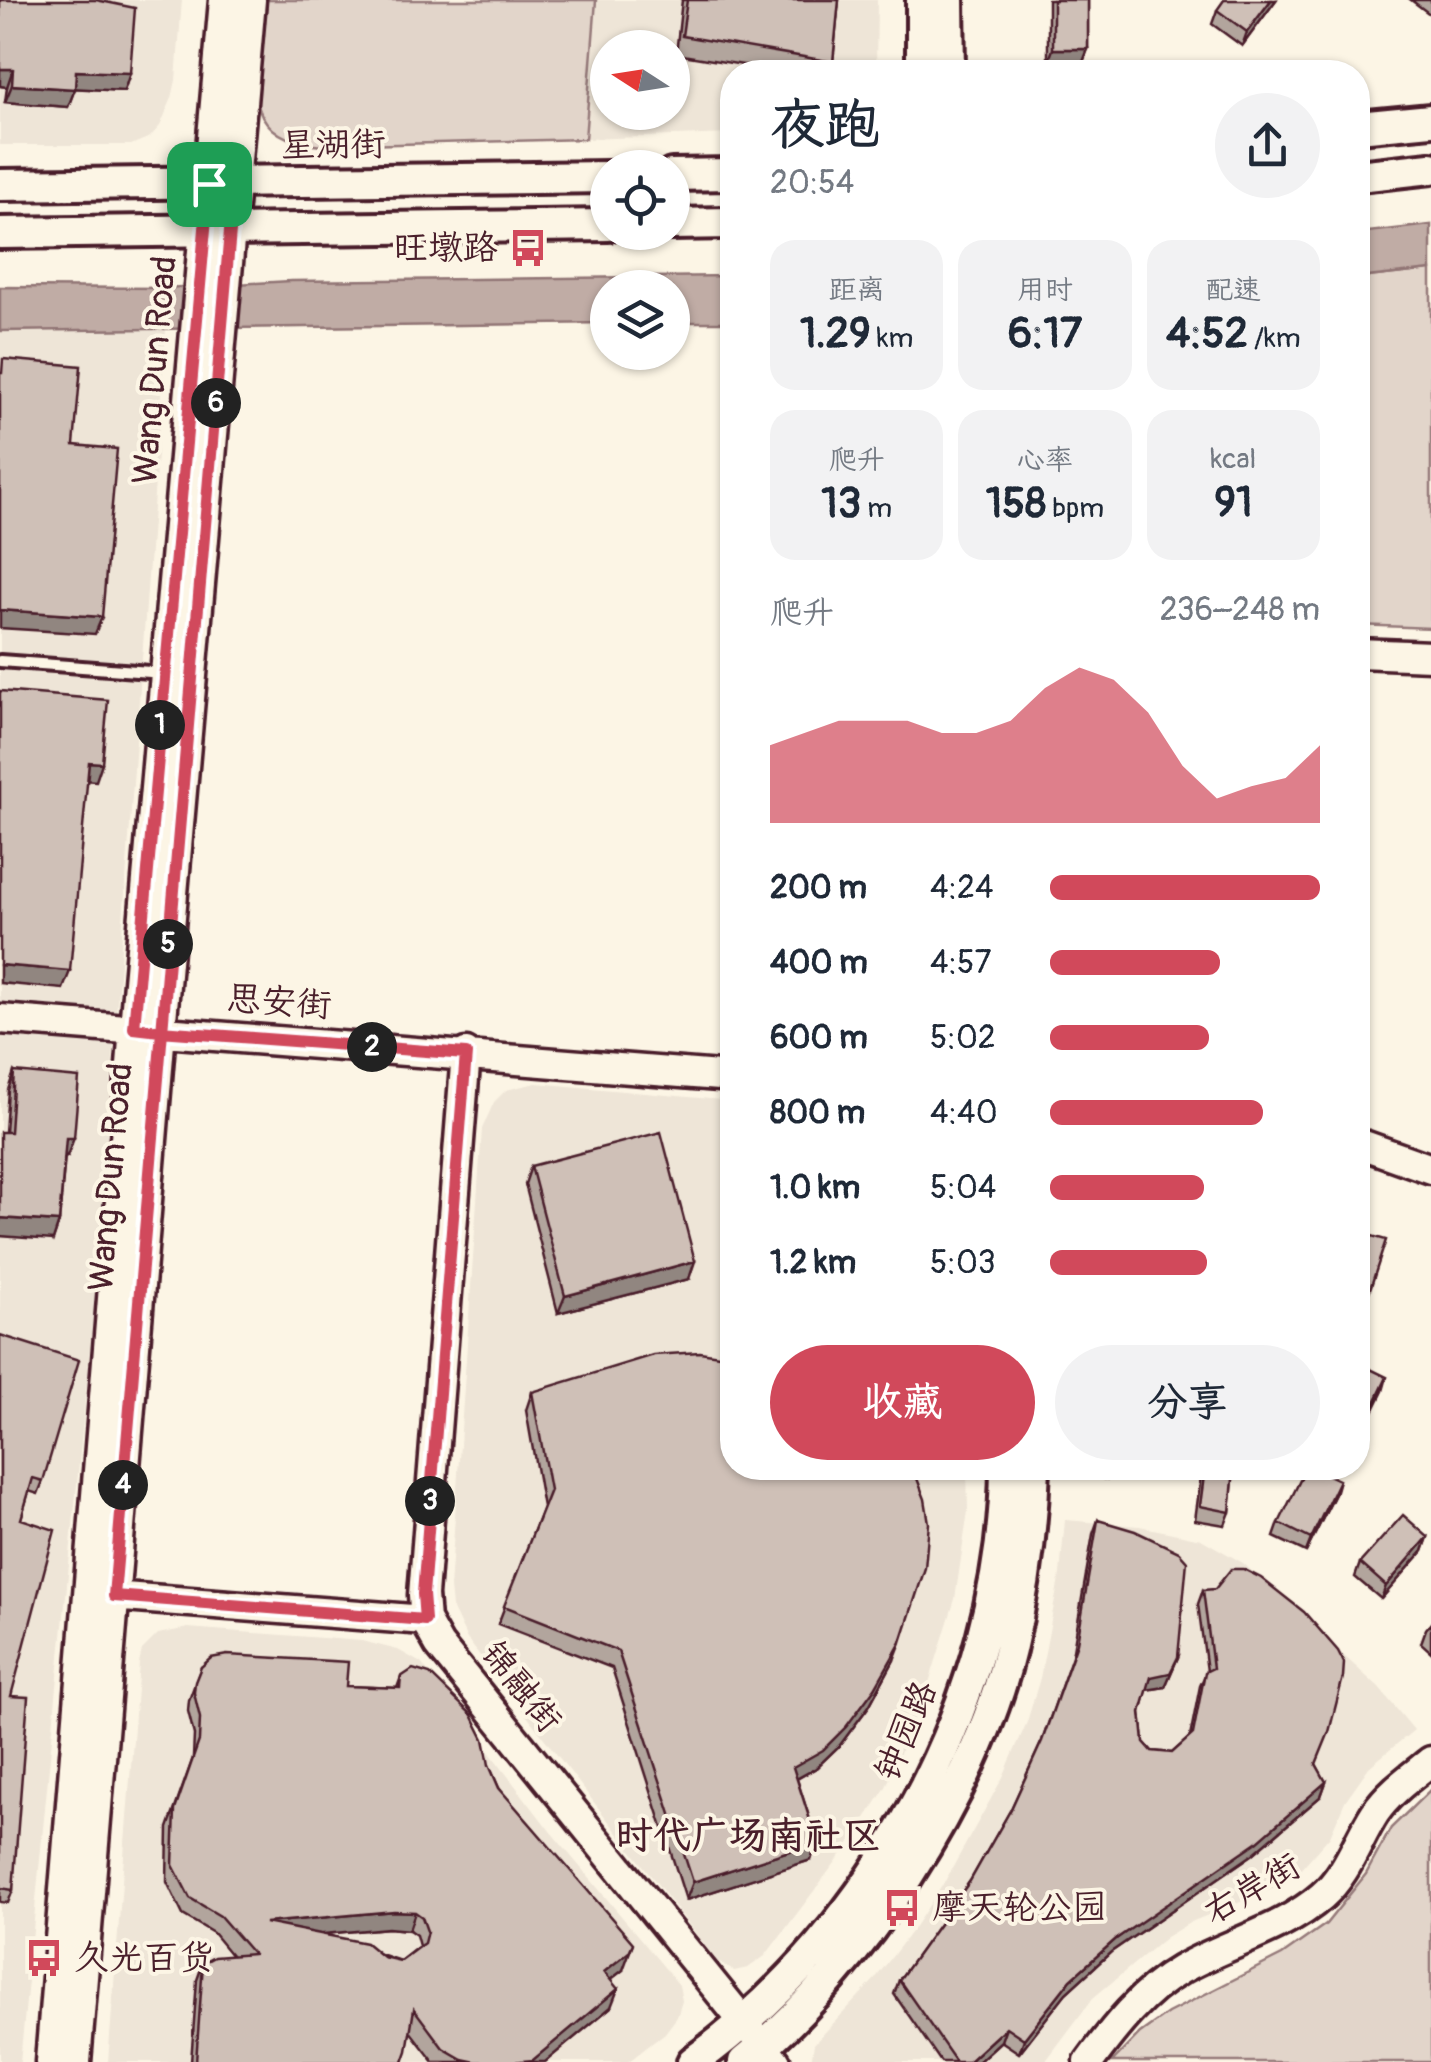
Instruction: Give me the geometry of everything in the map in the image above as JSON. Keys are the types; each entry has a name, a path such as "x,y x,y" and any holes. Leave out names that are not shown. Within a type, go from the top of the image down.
{"main road":[{"name":"Wang Dun Road","path":"222,184 224,0"},
{"name":"Wang Dun Road","path":"50,2062 101,1595 217,232 251,0"},
{"path":"922,0 922,60"},
{"path":"948,0 949,60"},
{"path":"1370,127 1431,120"},
{"path":"1370,175 1431,168"},
{"path":"690,175 720,174"},
{"name":"星湖街","path":"0,185 590,176"},
{"path":"690,224 720,223"},
{"path":"0,233 590,226"},
{"name":"Wang Dun Road","path":"147,1030 164,674 208,343"},
{"path":"1370,653 1431,656"},
{"name":"思安街","path":"0,1018 720,1076"},
{"path":"101,1595 425,1620 424,1580 466,1054"},
{"path":"1370,1146 1431,1169"},
{"name":"钟园路","path":"693,2062 770,1998 845,1913 891,1849 925,1789 960,1704 984,1624 1000,1546 1005,1480"},
{"name":"钟园路","path":"761,2057 868,1933 926,1845 968,1762 1010,1652 1027,1549 1033,1480"},
{"name":"Wang Dun Road","path":"76,2062 101,1595"},
{"name":"锦融街","path":"425,1620 439,1645 743,2023 761,2057"},
{"name":"右岸街","path":"1089,2062 1117,2024 1159,1984 1179,1970 1304,1910 1325,1894 1346,1869 1383,1802 1431,1761"}],"lane":[{"path":"0,661 164,674"}],"shaded area":[{"path":"0,0 182,0 176,80 160,126 150,137 131,145 0,145"},
{"path":"264,0 596,0 594,30 590,30 585,139 322,146 293,140 273,130 261,114 255,73"},
{"path":"596,0 877,0 876,60 720,60 720,134 585,139 590,76 590,130 690,130 690,30 594,30"},
{"path":"1431,225 1431,270 1370,277 1370,232"},
{"path":"1431,270 1431,628 1370,625 1370,277"},
{"path":"690,276 720,276 720,322 690,322"},
{"path":"590,278 590,323 0,331 0,287 164,288 291,281"},
{"path":"166,330 96,1291 20,2062 0,2062 0,331"},
{"path":"536,1083 720,1100 720,1480 967,1480 968,1511 955,1599 928,1686 886,1787 850,1843 765,1956 748,1968 734,1971 718,1962 467,1639 452,1607 450,1588 482,1129 494,1102 506,1090"},
{"path":"1065,1520 1139,1526 1201,1539 1243,1563 1379,1688 1414,1730 1369,1767 1345,1801 1330,1836 1299,1871 1270,1890 1191,1922 1166,1937 1093,1998 1045,2062 811,2062 814,2044 875,1979 914,1928 1003,1777 1027,1722 1040,1678 1060,1574"},
{"path":"188,1628 362,1641 398,1650 421,1663 550,1831 679,1985 682,2001 677,2017 665,2033 628,2062 108,2062 139,1663 142,1650 158,1634"},
{"path":"1431,1789 1431,2062 1112,2062 1140,2033 1168,2013 1282,1955 1326,1924 1366,1874 1391,1828"}],"building":[{"path":"0,0 96,0 135,8 130,73 76,71 75,89 12,85 13,69 0,69"},
{"path":"687,0 839,0 833,60 690,37 690,30 683,30"},
{"path":"1053,0 1088,0 1088,49 1053,49"},
{"path":"1224,0 1271,0 1247,32 1217,10"},
{"path":"3,359 81,366 74,445 117,449 102,617 0,610"},
{"path":"0,691 108,700 102,763 89,762 70,971 0,965"},
{"path":"14,1072 79,1078 74,1138 66,1138 59,1222 0,1218 0,1132 10,1132"},
{"path":"661,1132 695,1261 565,1296 531,1166"},
{"path":"1370,1235 1386,1240 1370,1289"},
{"path":"0,1335 79,1360 43,1481 33,1478 21,1519 55,1530 11,1696 28,1697 13,1890 0,1888"},
{"path":"700,1352 720,1355 720,1480 918,1480 929,1523 925,1568 901,1642 875,1688 846,1727 823,1750 793,1767 817,1842 693,1882 618,1651 504,1606 550,1490 532,1392 653,1355"},
{"path":"1370,1369 1387,1377 1370,1413"},
{"path":"1203,1480 1233,1480 1230,1512 1200,1506"},
{"path":"1300,1480 1339,1480 1311,1539 1279,1523"},
{"path":"1403,1515 1428,1537 1386,1586 1360,1563"},
{"path":"1098,1520 1135,1531 1179,1552 1187,1561 1178,1657 1170,1673 1151,1677 1141,1712 1144,1742 1152,1751 1172,1753 1193,1734 1205,1672 1213,1668 1203,1590 1215,1589 1231,1569 1243,1569 1261,1578 1304,1612 1344,1663 1329,1732 1316,1764 1326,1782 1257,1842 1116,1939 1071,1979 1024,2039 1006,2027 968,2062 956,2062 899,1980 970,1881 1011,1809 1042,1741 1077,1643"},
{"path":"227,1655 348,1662 346,1686 400,1688 401,1677 413,1669 430,1674 472,1715 499,1788 633,1943 629,1952 604,1972 618,1989 533,2060 462,2059 443,2048 414,2009 403,2062 196,2062 203,1963 214,1957 253,1954 220,1916 190,1898 173,1865 175,1810 199,1741 195,1682 201,1667 211,1658","holes":["415,1912 422,1917 427,1931 424,1943 400,1961 383,1957 366,1943 265,1923"]}],"place":[{"name":"旺墩路","path":"528,248"},
{"name":"摩天轮公园","path":"902,1908"},
{"name":"久光百货","path":"44,1958"}],"district":[{"name":"时代广场南社区","path":"748,1836"}],"route":[{"path":"209,184 134,1028 160,1031 466,1054 423,1594 425,1620 114,1596 160,1031 234,184 209,184"}]}
